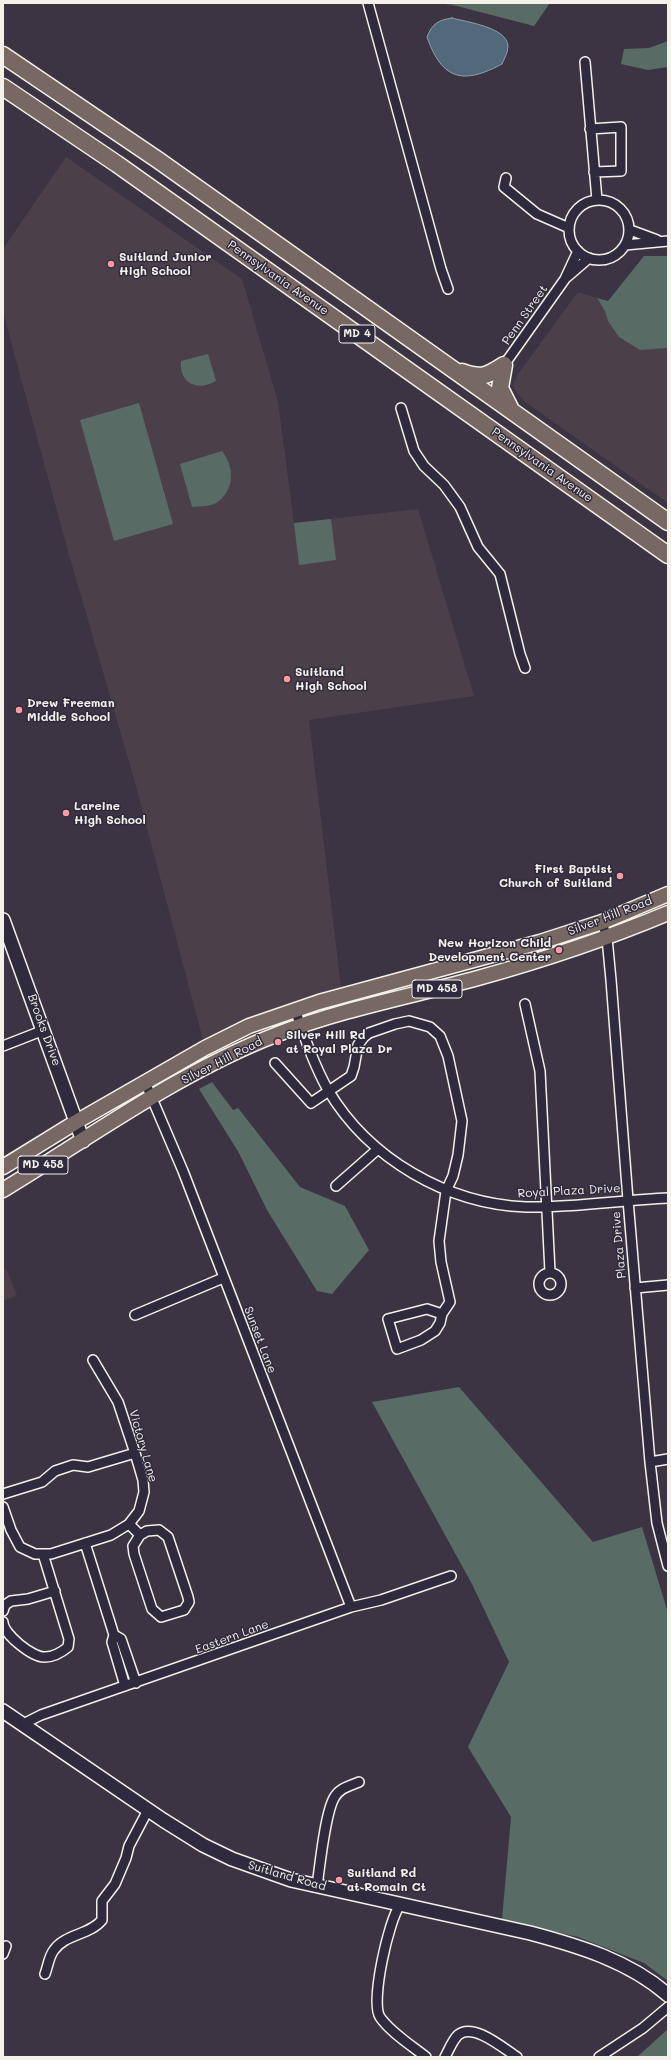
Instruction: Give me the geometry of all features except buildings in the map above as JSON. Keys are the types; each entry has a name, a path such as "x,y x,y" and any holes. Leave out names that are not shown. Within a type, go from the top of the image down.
{"highway":[{"name":"MD 4","path":"5,55 158,160 668,522"},
{"name":"Pennsylvania Avenue","path":"3,87 123,168 668,555"},
{"path":"449,367 481,377 488,375 504,365"},
{"path":"504,365 500,384 501,391 513,412"}],"main road":[{"name":"Silver Hill Road","path":"3,1167 76,1122 226,1036 295,1009 502,953 602,922 668,894"},
{"name":"Silver Hill Road","path":"3,1190 152,1098 234,1053 300,1026 486,976 607,938 668,914"},
{"name":"Brooks Drive","path":"4,928 44,1030 83,1141"},
{"name":"Suitland Road","path":"3,1711 148,1810 203,1845 232,1859 258,1870 317,1886 530,1933 568,1943 610,1958 642,1976 668,1995"}],"street":[{"path":"368,3 439,263 448,289"},
{"path":"584,62 597,200"},
{"path":"590,129 621,127 621,171 594,172"},
{"path":"506,178 504,187 537,214 570,228"},
{"path":"597,200 610,202 619,207 627,218 630,230 625,245 616,254 598,260 589,258 578,251 571,240 570,228 571,219 578,209 586,203 597,200"},
{"path":"630,230 664,241"},
{"path":"625,245 664,241"},
{"name":"Penn Street","path":"504,365 565,279 578,251"},
{"name":"Penn Street","path":"565,279 589,258"},
{"path":"401,408 414,451 421,462 444,485 460,507 478,547 500,574 520,654 525,668"},
{"name":"Plaza Drive","path":"602,922 607,938 650,1462 657,1523 668,1566"},
{"path":"525,1004 540,1071 545,1144 550,1272"},
{"name":"Royal Plaza Drive","path":"295,1009 300,1026 328,1090 352,1121 378,1149 402,1167 446,1191 495,1204 525,1207 668,1198"},
{"path":"275,1063 311,1103 328,1090 351,1076 358,1046 364,1037 369,1033 409,1021 423,1024 433,1029 444,1044 458,1096 462,1120 458,1155 453,1176 446,1191 439,1248 450,1302 442,1314 440,1323 430,1335 397,1349 388,1319 427,1309 442,1314"},
{"path":"3,1046 44,1030"},
{"name":"Sunset Lane","path":"145,1082 183,1171 351,1607"},
{"path":"336,1186 378,1149"},
{"path":"135,1315 223,1278"},
{"path":"635,1288 668,1285"},
{"name":"Victory Lane","path":"3,1507 11,1530 20,1547 35,1554 51,1554 111,1535 130,1524 139,1511 144,1492 143,1480 135,1453 118,1402 93,1360"},
{"path":"3,1494 42,1482 55,1471 73,1465 88,1467 135,1453"},
{"path":"650,1462 668,1459"},
{"path":"130,1524 140,1535"},
{"path":"159,1530 168,1537 188,1597 189,1602 184,1610 161,1617 152,1609 134,1554 133,1546 140,1535 147,1531 159,1530"},
{"path":"86,1543 114,1635 112,1642 125,1686"},
{"path":"3,1622 3,1626 10,1637 38,1656 44,1657 61,1653 68,1647 69,1639 43,1554"},
{"name":"Eastern Lane","path":"23,1724 40,1715 351,1607 381,1600 451,1576"},
{"path":"3,1611 5,1605 10,1601 28,1599 55,1591"},
{"path":"114,1635 121,1639 136,1682"},
{"path":"317,1886 329,1810 334,1797 342,1789 359,1782"},
{"path":"45,1974 52,1952 56,1946 72,1936 93,1928 102,1920 102,1901 115,1884 126,1858 129,1846 148,1810"},
{"path":"400,1905 392,1919 378,1988 376,2007 379,2016 388,2026 426,2057"},
{"path":"599,2057 643,2028 668,2007"},
{"path":"445,2057 458,2035 463,2032 473,2031 517,2057"}],"shaded area":[{"name":"Suitland High School","path":"66,157 242,279 278,402 294,523 418,509 474,696 309,720 341,987 265,1013 203,1040 136,786 66,544 3,312 3,249"},
{"path":"578,292 597,298 605,311 608,321 668,347 668,503 524,401 516,392 513,385 518,374"},
{"path":"6,1269 17,1295 3,1301 3,1270"}],"green space":[{"path":"437,3 550,3 534,26 453,5"},
{"path":"668,41 668,67 648,70 621,64 624,49 649,48"},
{"path":"644,256 668,256 668,348 640,350 619,337 608,321 605,311 597,298 608,301"},
{"path":"208,354 216,381 202,386 186,380 181,369 181,361"},
{"path":"139,403 173,524 114,541 80,420"},
{"path":"222,451 231,470 228,490 216,503 206,506 192,507 180,464"},
{"path":"331,519 336,560 299,565 294,523"},
{"path":"212,1082 233,1110 238,1108 300,1187 345,1206 369,1250 332,1294 317,1291 267,1210 239,1153 199,1089"},
{"path":"459,1387 593,1542 642,1527 668,1613 668,1981 644,1963 578,1937 502,1920 511,1817 468,1747 509,1662 472,1584 372,1402"},
{"path":"668,2029 668,2057 637,2057"}],"water":[{"path":"452,18 485,26 501,34 506,40 508,46 507,53 502,64 476,75 465,76 447,70 433,51 427,37 436,23"}],"place":[{"name":"Suitland Junior High School","path":"111,264"},
{"name":"Suitland High School","path":"287,679"},
{"name":"Drew Freeman Middle School","path":"19,710"},
{"name":"Lareine High School","path":"66,813"},
{"name":"First Baptist Church of Suitland","path":"620,876"},
{"name":"New Horizon Child Development Center","path":"559,950"},
{"name":"Silver Hill Rd at Royal Plaza Dr","path":"278,1042"},
{"name":"Suitland Rd at Romain Ct","path":"339,1880"}]}
